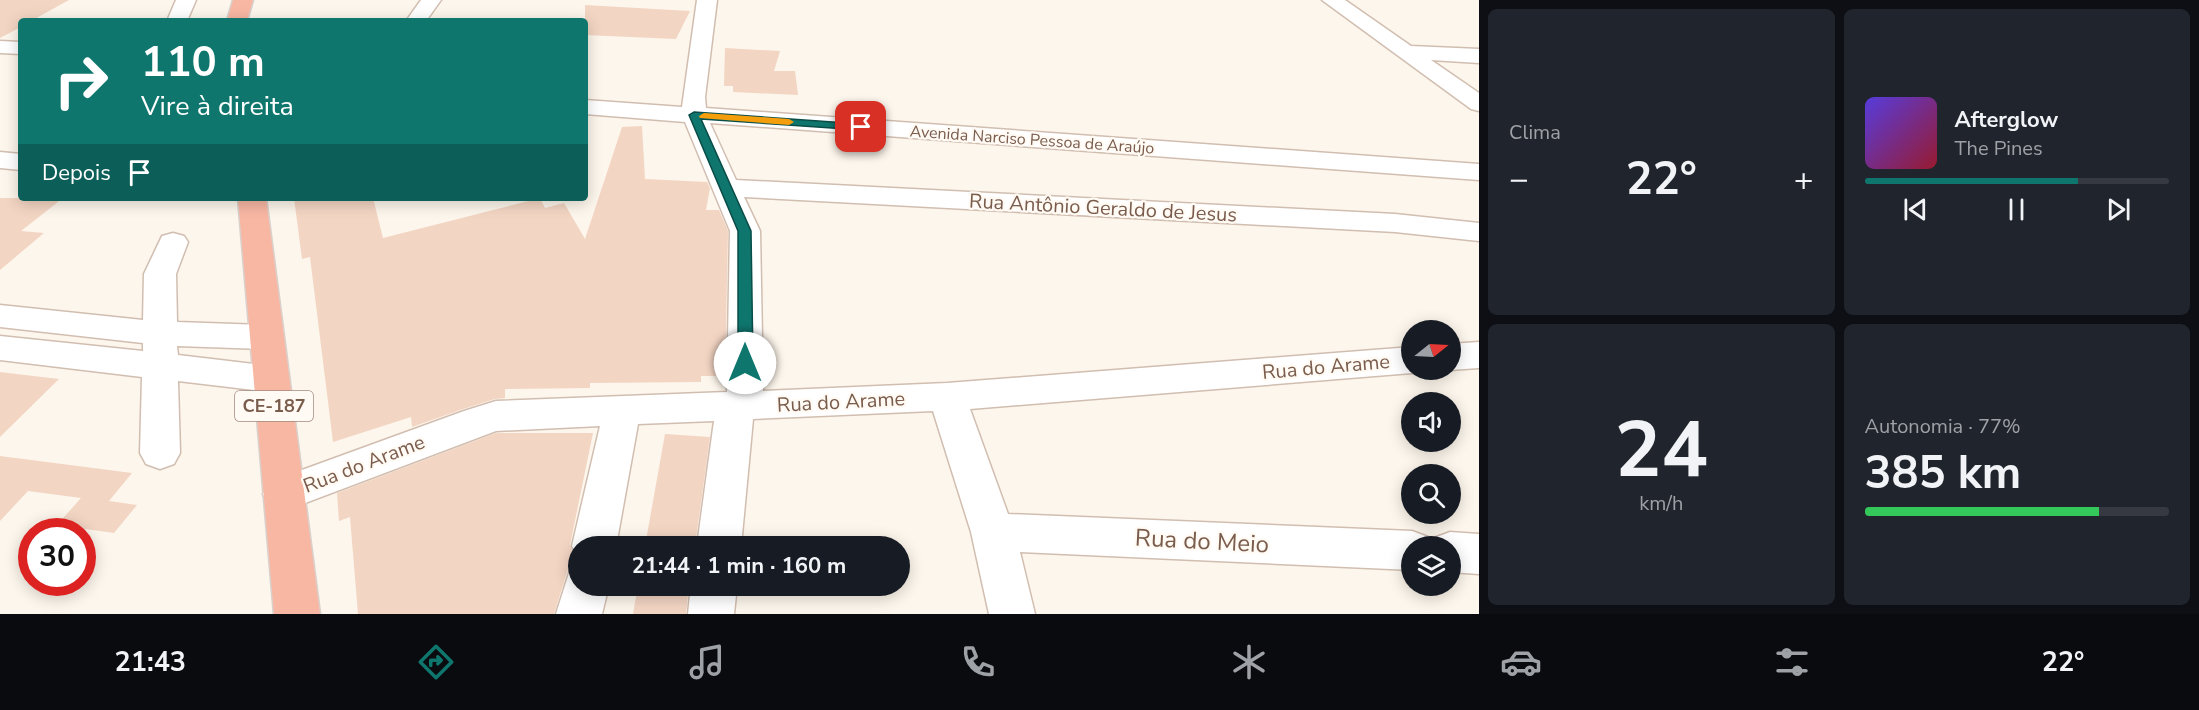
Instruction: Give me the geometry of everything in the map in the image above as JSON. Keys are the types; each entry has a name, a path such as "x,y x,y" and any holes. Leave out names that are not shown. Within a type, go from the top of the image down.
{"highway":[{"path":"238,18 243,0"},
{"name":"CE-187","path":"252,201 297,614"}],"street":[{"path":"178,18 186,0"},
{"path":"418,18 431,0"},
{"path":"706,0 693,106 745,231 740,407 721,536"},
{"path":"1332,0 1479,104"},
{"path":"0,47 18,48"},
{"path":"1408,52 1479,57"},
{"path":"0,60 18,61"},
{"name":"Avenida Narciso Pessoa de Araújo","path":"588,89 693,106 1479,172"},
{"name":"Avenida Narciso Pessoa de Araújo","path":"588,107 693,106 1479,153"},
{"path":"0,160 18,162"},
{"name":"Rua Antônio Geraldo de Jesus","path":"726,188 1395,223 1479,232"},
{"path":"160,453 160,274 172,242"},
{"path":"0,316 160,349 271,379"},
{"path":"0,348 160,349 266,337"},
{"path":"1461,356 1479,355"},
{"name":"Rua do Arame","path":"284,494 477,421 496,416 947,397 1401,361"},
{"path":"947,397 993,532 1012,614"},
{"path":"596,536 622,411"},
{"name":"Rua do Meio","path":"993,532 1401,551"},
{"path":"1461,553 1479,554"},
{"path":"579,614 583,596"},
{"path":"711,614 713,596"}],"building":[{"path":"0,0 69,0 36,18 18,18 18,29 0,38"},
{"path":"585,5 690,11 676,39 588,35 588,18 585,18"},
{"path":"725,48 780,51 774,71 795,71 798,95 733,92 733,86 724,86"},
{"path":"642,126 645,179 707,182 710,188 706,210 719,210 728,231 725,376 701,376 701,382 590,383 590,388 505,389 505,398 495,399 412,427 411,417 333,442 310,257 302,259 294,201 374,201 383,238 528,201 542,201 545,208 564,203 585,239 622,127"},
{"path":"0,198 18,198 18,201 59,201 21,231 44,233 0,270"},
{"path":"0,372 59,379 0,437"},
{"path":"496,433 593,433 572,536 568,536 568,569 554,614 358,614 350,517 339,521 337,493"},
{"path":"665,434 710,437 696,536 647,536"},
{"path":"0,456 132,473 109,501 137,505 114,533 96,530 96,518 63,518 81,498 28,491 0,521"},
{"path":"636,596 688,596 686,614 633,614"}],"slow traffic":[{"path":"704,116 789,122"}],"route":[{"path":"745,363 745,231 694,115 861,127"}]}
